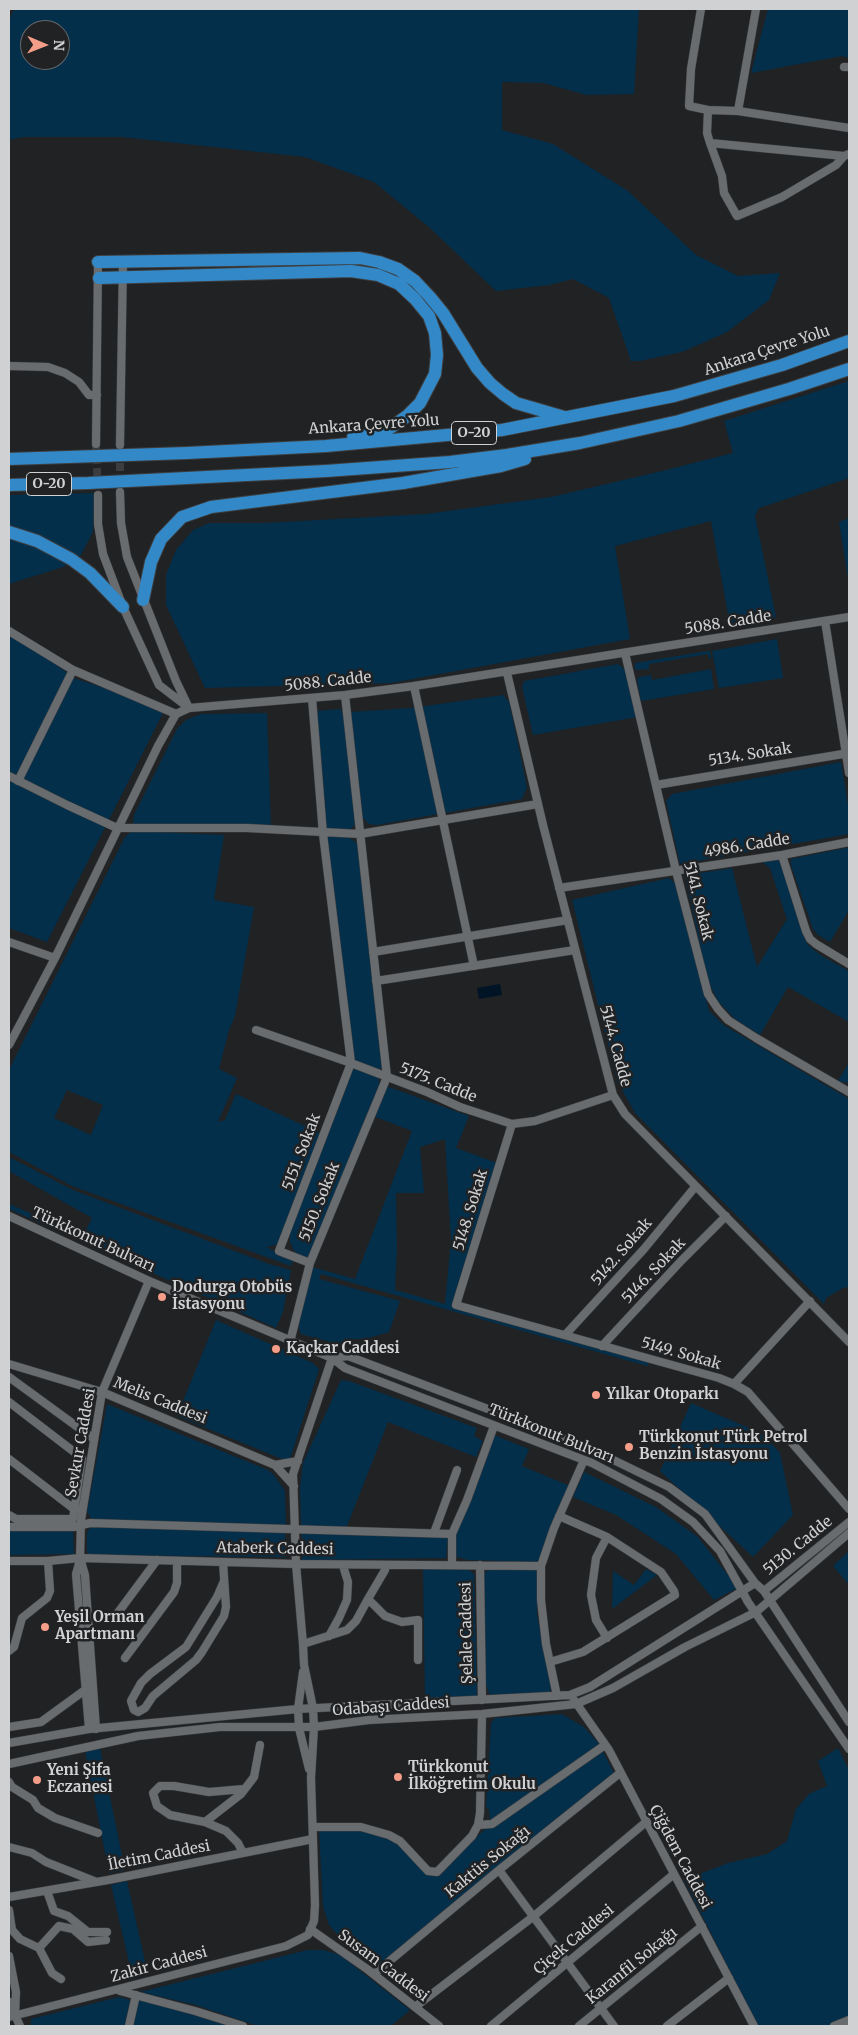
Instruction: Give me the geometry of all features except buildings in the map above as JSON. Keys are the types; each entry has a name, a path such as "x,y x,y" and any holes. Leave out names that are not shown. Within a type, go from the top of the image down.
{"highway":[{"path":"98,262 360,258 386,264 415,280 444,313 477,368 503,394 516,403 569,418"},
{"path":"99,278 351,271 378,275 399,284 415,299 429,316 435,333 437,355 435,374 420,404 390,428 369,434 277,448"},
{"name":"Ankara Çevre Yolu","path":"9,459 277,448 502,430 634,405 723,383 849,341"},
{"name":"O-20","path":"9,485 88,483 390,467 507,455 580,443 729,408 849,369"},
{"path":"143,600 151,562 161,539 182,517 211,507 403,483 501,466 580,443"},
{"path":"9,532 37,541 72,559 90,573 123,608"}],"street":[{"path":"701,9 691,69 689,106 708,110 738,111 849,128"},
{"path":"738,111 756,9"},
{"path":"708,110 707,133 722,176 724,193 737,216 782,197 836,165 847,155"},
{"path":"710,143 847,155"},
{"path":"120,445 123,261"},
{"path":"96,444 98,262"},
{"path":"9,366 48,367 66,373 79,382 90,395 97,395"},
{"path":"120,492 121,523 127,557 143,600 189,708"},
{"path":"98,495 98,524 104,554 123,608 159,685 189,708"},
{"name":"5088. Cadde","path":"176,714 189,708 345,695 507,673 849,617"},
{"path":"825,620 848,753 849,773"},
{"path":"9,631 73,670 176,714 117,828 55,958 9,1045"},
{"name":"5141. Sokak","path":"625,654 700,970 708,994 728,1020 756,1038 845,1087"},
{"path":"18,781 73,670"},
{"name":"5144. Cadde","path":"507,673 559,888 613,1095 625,1114 849,1342"},
{"path":"414,686 474,966"},
{"path":"345,695 387,1077"},
{"path":"312,698 323,834 351,1063"},
{"name":"5134. Sokak","path":"656,784 848,753"},
{"path":"9,776 117,828 247,828 323,834 360,834 538,804"},
{"name":"4986. Cadde","path":"559,888 782,855 849,842"},
{"path":"782,855 810,939 849,964"},
{"path":"373,952 568,920"},
{"path":"9,942 55,958"},
{"path":"376,981 575,950"},
{"name":"5175. Cadde","path":"256,1030 351,1063 460,1108 512,1124 535,1121 613,1095"},
{"name":"5151. Sokak","path":"310,1263 279,1251 351,1063"},
{"name":"5150. Sokak","path":"290,1342 310,1263 387,1077"},
{"path":"845,1087 849,1092"},
{"name":"5148. Sokak","path":"456,1305 512,1124"},
{"name":"5142. Sokak","path":"566,1334 644,1249 695,1187"},
{"name":"Türkkonut Bulvarı","path":"9,1216 149,1281 290,1342 332,1358 345,1368 584,1460 661,1500 693,1522 720,1551 742,1591 849,1748"},
{"name":"5146. Sokak","path":"602,1346 681,1261 726,1216"},
{"name":"Sevkur Caddesi","path":"93,1729 85,1690 76,1574 80,1558 81,1526 79,1509 102,1392 149,1281"},
{"path":"734,1384 810,1301"},
{"name":"5149. Sokak","path":"456,1305 566,1334 734,1384 748,1392 849,1509"},
{"name":"Türkkonut Bulvarı","path":"332,1358 348,1356 509,1417 595,1451 670,1487 705,1514 755,1583 764,1591 849,1722"},
{"path":"310,1929 314,1921 315,1905 311,1778 314,1727 313,1708 304,1665 296,1564 293,1474 332,1358"},
{"name":"Melis Caddesi","path":"9,1364 102,1392 275,1465"},
{"path":"9,1377 94,1439"},
{"path":"9,1402 82,1458 79,1509 73,1519 16,1519 9,1515"},
{"path":"452,1565 452,1534 467,1500 494,1426"},
{"path":"9,1459 79,1509"},
{"path":"557,1696 541,1600 541,1566 559,1516 584,1460"},
{"path":"275,1465 298,1461"},
{"path":"275,1465 294,1486"},
{"path":"434,1533 456,1470"},
{"path":"550,1662 583,1652 675,1595 661,1572 607,1537 559,1516"},
{"name":"5130. Cadde","path":"764,1591 849,1522"},
{"path":"9,1527 81,1526 90,1523 452,1534"},
{"name":"5130. Cadde","path":"756,1612 849,1533"},
{"path":"607,1537 596,1558 592,1595 596,1620 607,1638"},
{"name":"Sevkur Caddesi","path":"80,1558 85,1575 93,1729"},
{"name":"Ataberk Caddesi","path":"9,1561 48,1561 80,1558 296,1564 541,1566"},
{"path":"117,1614 156,1560"},
{"path":"9,1651 14,1647 22,1618 47,1598 50,1591 48,1561"},
{"path":"125,1658 174,1592 177,1583 177,1561"},
{"path":"223,1562 226,1607 224,1616 196,1660 153,1696 145,1708 138,1712 134,1710 131,1701 138,1687 150,1674 186,1647 224,1582"},
{"name":"Şelale Caddesi","path":"480,1565 482,1700"},
{"path":"329,1636 347,1600 348,1582 344,1569"},
{"path":"303,1644 346,1630 356,1621 385,1570"},
{"name":"Odabaşı Caddesi","path":"9,1743 93,1729 298,1709 570,1695 590,1687 755,1583"},
{"path":"368,1598 385,1616 402,1622 418,1620 418,1660"},
{"name":"Odabaşı Caddesi","path":"9,1764 138,1736 220,1727 299,1728 369,1720 482,1714 576,1704 613,1688 685,1646 756,1612"},
{"path":"304,1665 298,1709 299,1728 311,1778"},
{"path":"9,1727 41,1722 85,1690"},
{"name":"Çiğdem Caddesi","path":"570,1695 605,1744 754,2026"},
{"path":"313,1827 361,1827 389,1835 400,1841 428,1871 437,1872 472,1836 478,1825 480,1813 482,1714"},
{"path":"478,1825 492,1824 605,1744"},
{"path":"205,1822 244,1789 254,1777 260,1745"},
{"name":"Kaktüs Sokağı","path":"374,1974 620,1773"},
{"path":"9,1782 12,1787 33,1800 38,1808 55,1818 98,1833"},
{"path":"243,1854 238,1843 226,1831 205,1822 170,1815 157,1806 153,1793 160,1786 174,1786 209,1792 244,1789"},
{"path":"415,2007 534,1916 646,1822"},
{"name":"İletim Caddesi","path":"9,1897 313,1840"},
{"path":"9,1847 32,1853 46,1862 94,1881"},
{"path":"499,1870 614,2026"},
{"name":"Çiçek Caddesi","path":"491,2026 674,1874"},
{"path":"47,1891 59,1926"},
{"path":"9,1910 12,1930 20,1939 39,1948 52,1973 61,1979"},
{"path":"54,1911 68,1916 88,1932 107,1936 88,1942 73,1929 59,1926"},
{"path":"39,1948 59,1926"},
{"name":"Karanfil Sokağı","path":"580,2026 702,1926"},
{"name":"Susam Caddesi","path":"310,1929 374,1974 440,2026"},
{"name":"Zakir Caddesi","path":"12,2016 286,1946 308,1935 310,1929"},
{"path":"9,1956 16,1992 12,2016"},
{"path":"667,2026 729,1978"},
{"path":"118,1990 243,2026"},
{"path":"130,2026 136,1995"},
{"path":"9,2002 12,2016 20,2026"},
{"path":"834,2026 849,2020"}],"shaded area":[{"path":"14,9 639,9 634,94 587,95 543,83 502,82 502,130 553,144 628,191 696,255 738,276 780,273 769,300 727,332 682,352 640,361 631,361 609,298 573,279 549,285 496,291 430,228 374,182 305,157 122,137 23,137 9,140 9,21"},
{"path":"768,9 849,9 849,58 842,56 751,73"},
{"path":"849,381 849,478 759,508 755,516 776,617 730,625 711,521 615,546 630,639 391,683 205,688 166,605 166,575 176,550 193,530 209,523 265,523 426,514 551,497 733,453 724,421"},
{"path":"94,493 93,532 81,555 63,567 9,584 9,495"},
{"path":"849,518 849,584 839,522"},
{"path":"9,632 76,679 138,699 161,708 163,713 47,942 9,928"},
{"path":"777,639 783,678 719,688 712,651"},
{"path":"710,651 711,659 709,659 708,654 649,664 649,669 635,670 635,663"},
{"path":"618,664 627,671 638,717 533,735 522,687 524,681"},
{"path":"711,669 714,689 641,701 637,680 639,677 651,675 652,680"},
{"path":"503,695 509,702 527,787 522,799 377,825 369,824 363,818 350,712 411,708"},
{"path":"340,709 344,714 357,823 350,829 329,830 325,825 315,711"},
{"path":"267,713 271,828 133,826 134,815 177,729 186,720 201,714"},
{"path":"841,762 849,812 849,834 680,864 666,801 672,794"},
{"path":"132,831 224,835 214,900 254,907 235,1016 229,1030 219,1069 237,1078 218,1122 225,1120 236,1094 320,1133 280,1244 266,1247 293,1260 291,1266 72,1186 9,1152 9,1070 125,837","holes":["67,1090 103,1105 91,1135 54,1118"]},
{"path":"327,836 348,837 357,843 384,1062 381,1069 378,1070 357,1061 353,1056"},
{"path":"849,848 849,910 830,942 818,935 813,929 791,865 791,859"},
{"path":"778,859 807,944 820,955 849,971 849,1022 788,987 760,1035 735,1019 718,1001 708,981 686,881 689,875 732,868 757,967 787,919 770,868 762,862"},
{"path":"669,878 676,884 709,1011 725,1026 849,1099 849,1287 843,1288 826,1298 824,1304 635,1113 617,1081 572,900"},
{"path":"500,984 502,995 479,999 477,988"},
{"path":"849,1062 849,1083 838,1081"},
{"path":"356,1067 378,1078 380,1085 309,1258 306,1258 294,1251 290,1241 290,1233 353,1069"},
{"path":"386,1086 469,1116 456,1148 497,1163 455,1307 640,1360 649,1363 647,1366 321,1274 319,1279 400,1301 389,1332 365,1339 349,1339 345,1346 301,1334 299,1322 307,1281 312,1267 355,1279 412,1131 373,1116","holes":["445,1139 451,1240 445,1304 395,1290 397,1249 396,1193 424,1193 420,1147"]},
{"path":"9,1157 73,1190 269,1264 291,1270 283,1312 276,1328 9,1209 9,1204 83,1236 92,1218 9,1171"},
{"path":"216,1320 313,1363 319,1369 290,1459 282,1459 177,1416"},
{"path":"341,1380 349,1381 477,1428 474,1436 483,1441 476,1457 388,1422 347,1526 301,1526 300,1488 303,1463"},
{"path":"691,1403 763,1434 780,1453 793,1515 753,1557 660,1471"},
{"path":"107,1404 268,1470 274,1475 285,1491 286,1526 92,1520 87,1512"},
{"path":"494,1435 529,1449 522,1466 570,1486 540,1562 468,1560 457,1557 454,1553 456,1533"},
{"path":"584,1472 656,1507 698,1537 738,1588 714,1600 676,1554 616,1515 573,1497"},
{"path":"91,1526 285,1533 286,1557 88,1555 87,1533"},
{"path":"9,1530 73,1531 74,1554 9,1555"},
{"path":"302,1533 448,1537 446,1558 302,1560"},
{"path":"849,1551 849,1585 833,1566"},
{"path":"423,1569 468,1569 474,1574 477,1697 425,1699"},
{"path":"490,1569 538,1570 537,1614 551,1687 550,1692 490,1695 483,1678 483,1574"},
{"path":"646,1569 657,1575 612,1609 613,1571 634,1585"},
{"path":"562,1714 584,1727 600,1745 490,1821 489,1809 486,1807 491,1723 495,1718"},
{"path":"100,1748 125,1870 109,1873 85,1751"},
{"path":"838,1748 849,1770 849,2026 758,2026 684,1880 728,1863 767,1854 787,1841 796,1809 809,1794 827,1786 818,1761"},
{"path":"603,1752 614,1773 377,1966 373,1966 343,1941 329,1925 323,1907 319,1829 362,1830 395,1840 431,1876 438,1875 484,1830 509,1816"},
{"path":"127,1881 148,1975 133,1979 111,1885"},
{"path":"307,1950 324,1950 340,1955 410,2010 391,2026 258,2026 196,2005 140,1992"},
{"path":"119,1997 130,2000 125,2026 31,2026 31,2019"},
{"path":"138,2000 185,2011 231,2026 133,2026"}],"tunnel":[{"path":"96,444 98,495"},
{"path":"120,451 120,485"}],"place":[{"name":"Dodurga Otobüs İstasyonu","path":"162,1297"},
{"name":"Kaçkar Caddesi","path":"276,1349"},
{"name":"Yılkar Otoparkı","path":"596,1395"},
{"name":"Türkkonut Türk Petrol Benzin İstasyonu","path":"629,1447"},
{"name":"Yeşil Orman Apartmanı","path":"45,1627"},
{"name":"Türkkonut İlköğretim Okulu","path":"398,1777"},
{"name":"Yeni Şifa Eczanesi","path":"37,1780"}]}
